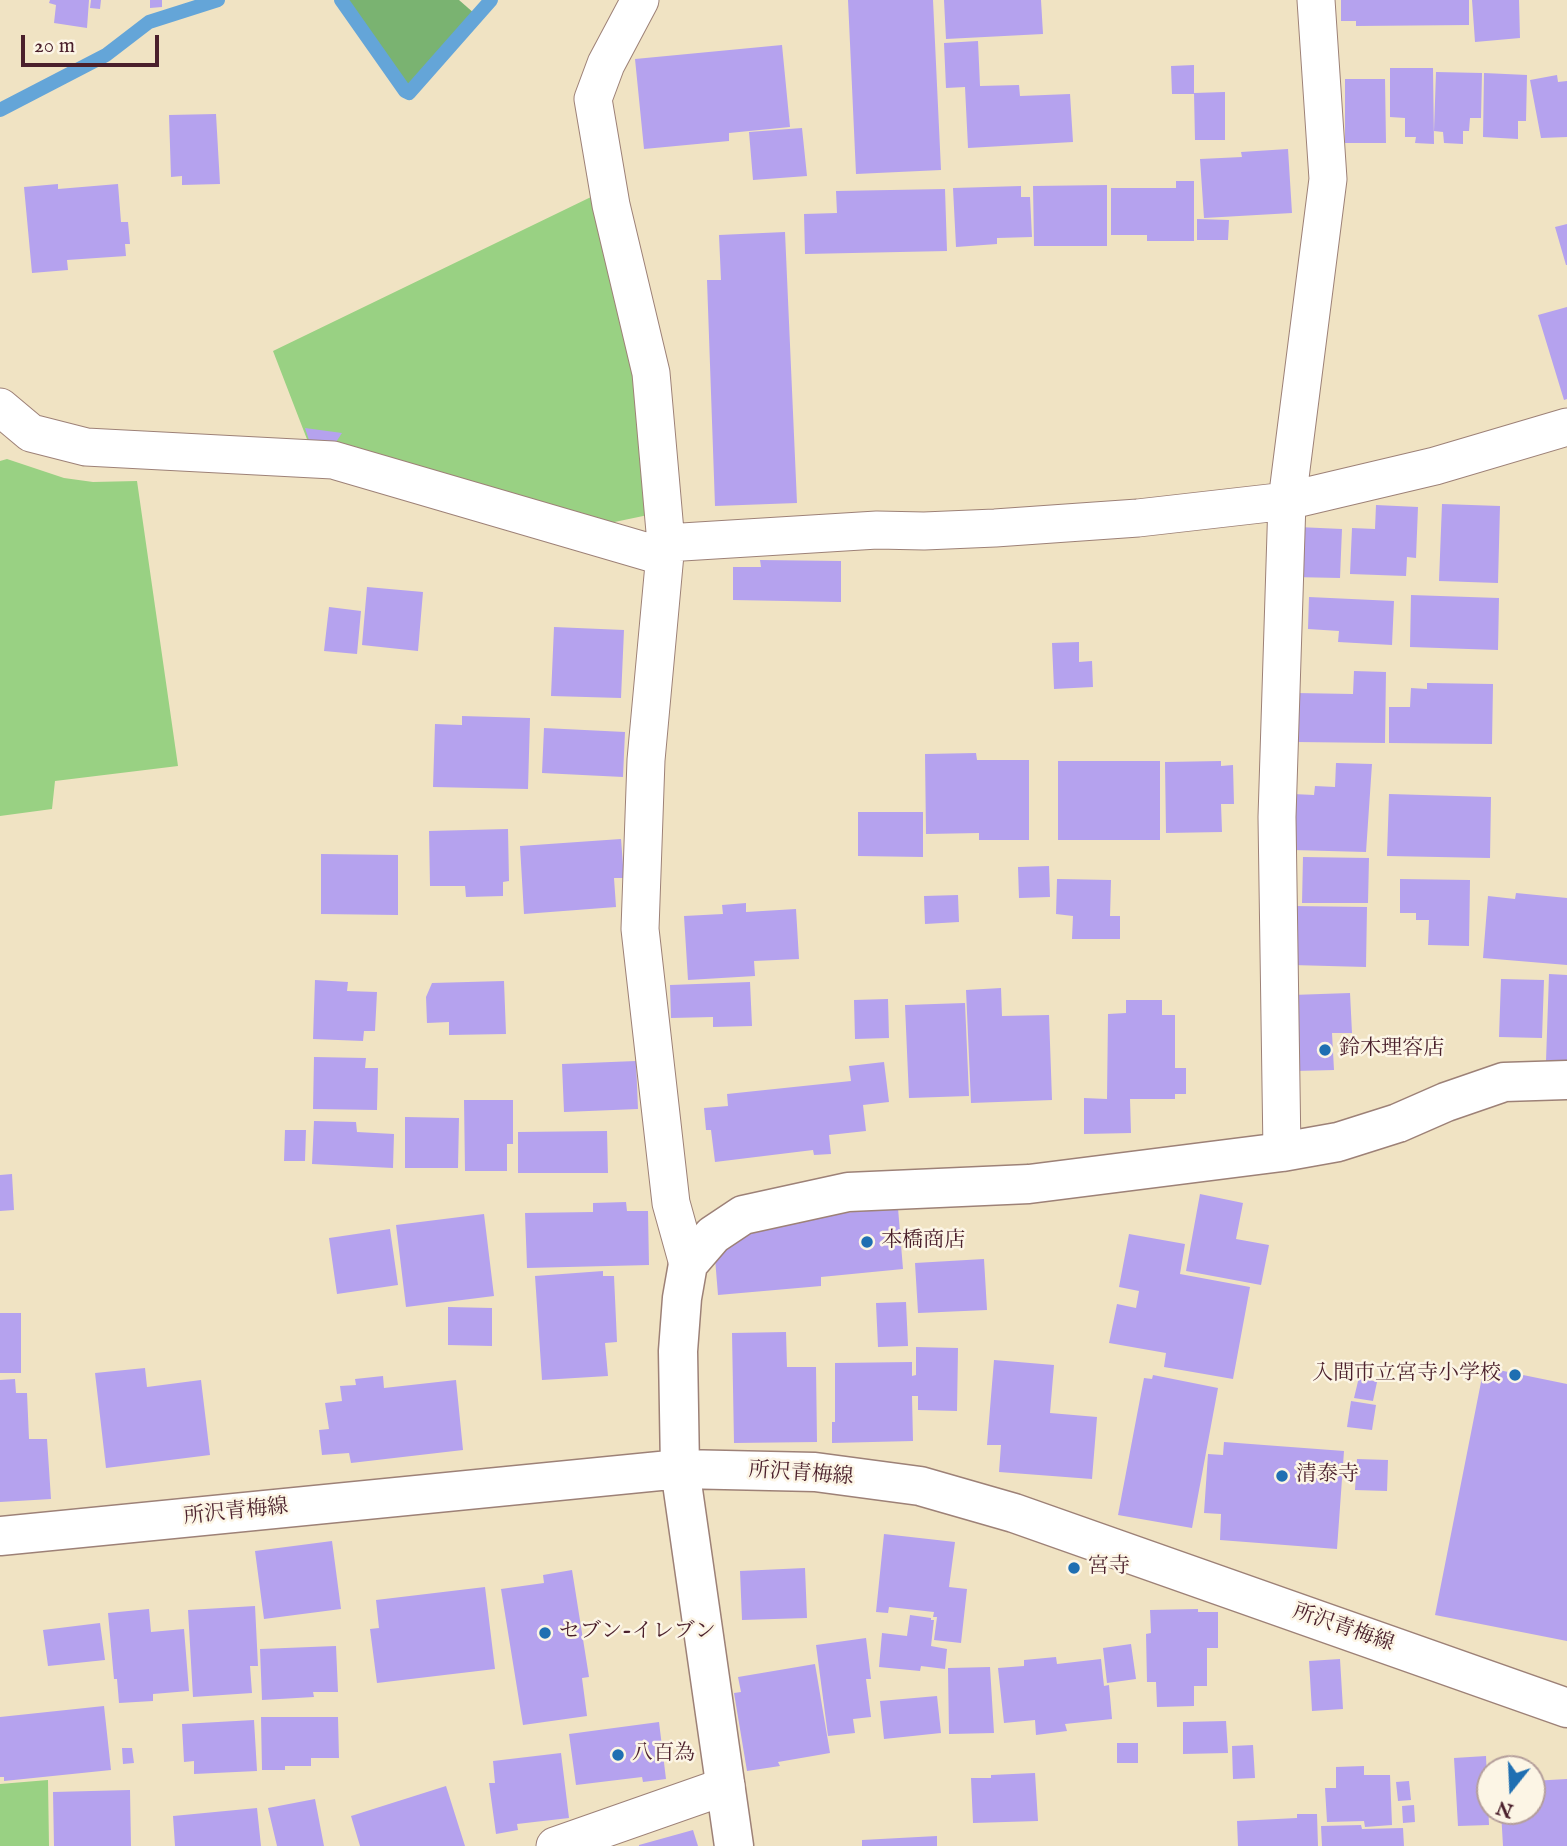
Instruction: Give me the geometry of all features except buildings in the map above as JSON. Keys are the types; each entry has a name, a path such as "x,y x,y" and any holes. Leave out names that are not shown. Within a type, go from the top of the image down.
{"main road":[{"path":"734,1846 680,1469 678,1351 682,1298 688,1264 713,1235 743,1215 848,1192 1029,1184 1282,1152 1338,1142 1398,1124 1446,1102 1504,1083 1567,1080"},
{"name":"所沢青梅線","path":"0,1536 680,1469 815,1472 920,1486 1014,1513 1567,1708"}],"street":[{"path":"640,0 606,64 593,99 611,205 651,373 666,550 646,760 640,929 671,1203 688,1264"},
{"path":"1282,1152 1277,817 1287,501 1328,178 1317,0"},
{"path":"1,411 30,433 86,447 333,460 666,550 877,530 924,531 1138,518 1287,501 1435,466 1567,427"},
{"path":"555,1846 726,1786"}],"green space":[{"path":"341,0 459,0 475,14 405,91"},
{"path":"593,196 634,376 648,515 605,524 310,447 273,351"},
{"path":"7,459 64,478 93,482 137,481 178,766 55,781 52,809 0,816 0,461"},
{"path":"48,1780 49,1846 0,1846 0,1784"}],"waterway":[{"path":"0,110 106,55 149,22 218,0"},
{"path":"341,0 409,93 491,0"}],"place":[{"name":"鈴木理容店","path":"1325,1050"},
{"name":"本橋商店","path":"867,1242"},
{"name":"入間市立宮寺小学校","path":"1515,1375"},
{"name":"清泰寺","path":"1282,1476"},
{"name":"宮寺","path":"1074,1568"},
{"name":"セブン-イレブン","path":"545,1633"},
{"name":"八百為","path":"618,1755"}]}
